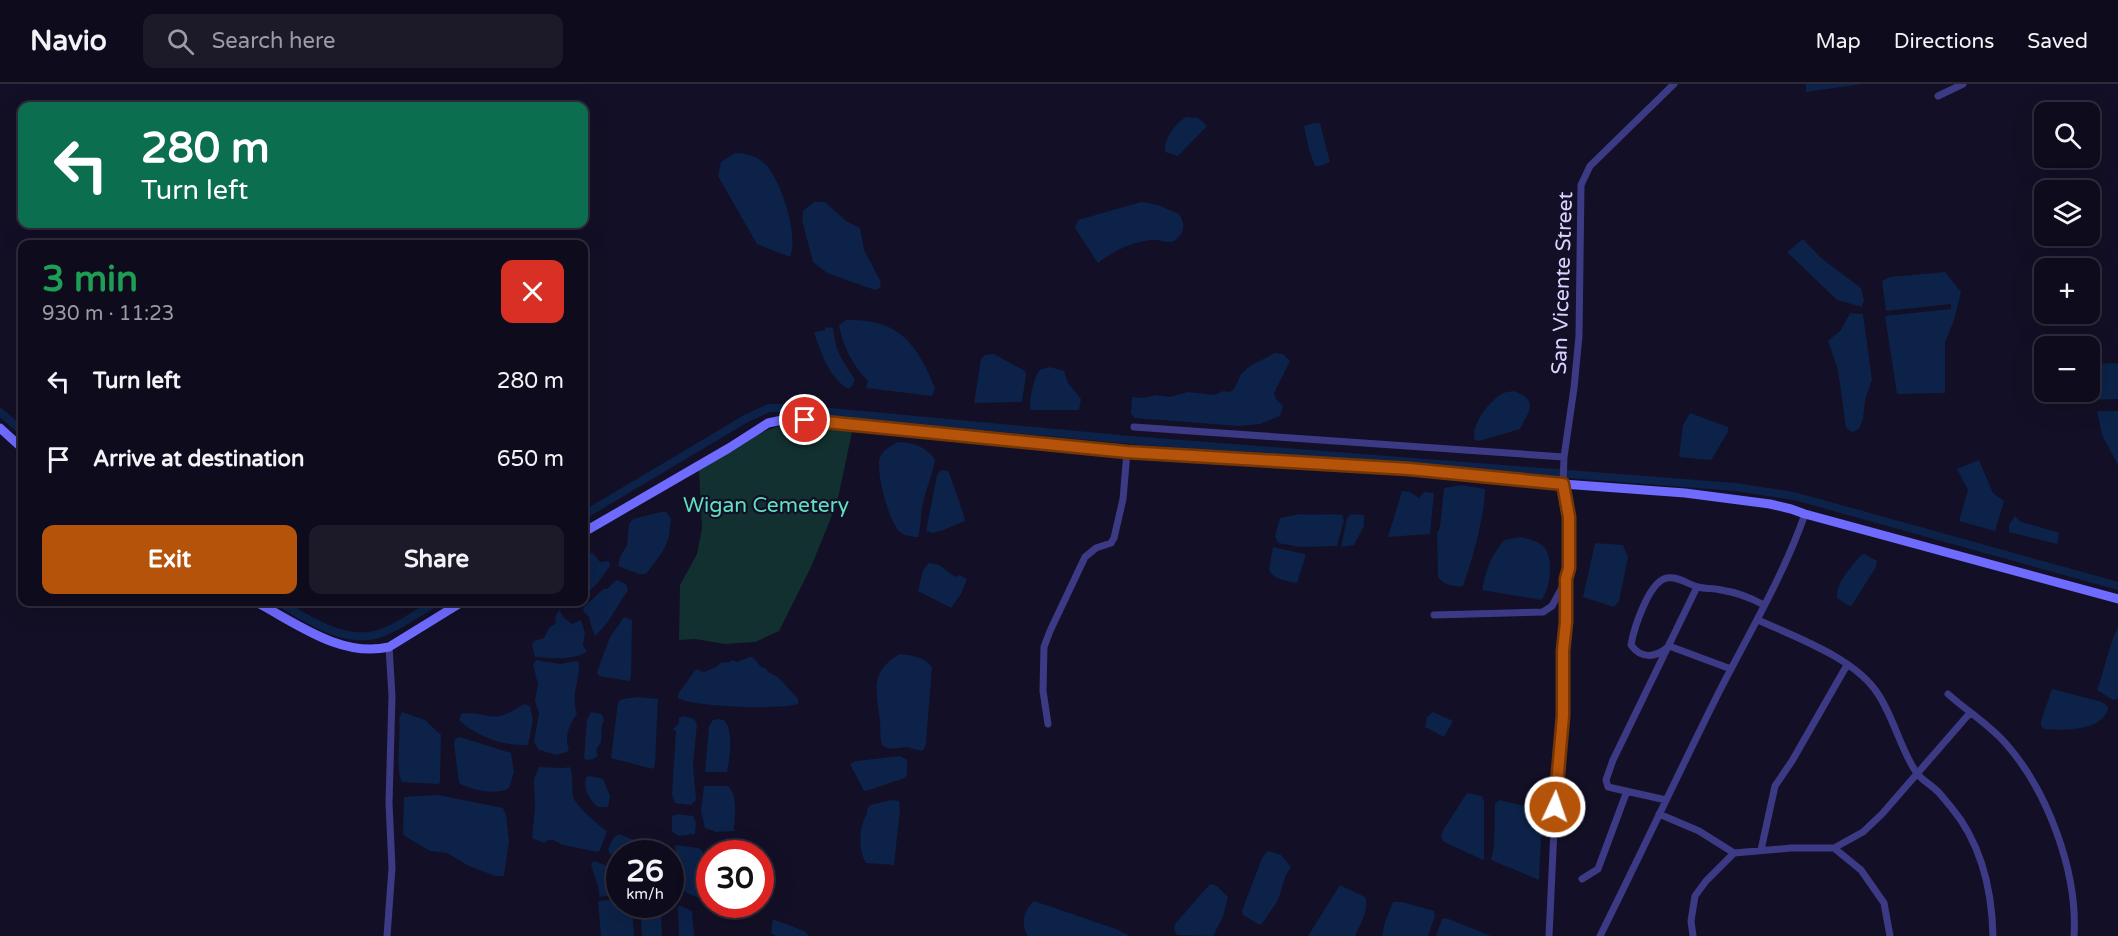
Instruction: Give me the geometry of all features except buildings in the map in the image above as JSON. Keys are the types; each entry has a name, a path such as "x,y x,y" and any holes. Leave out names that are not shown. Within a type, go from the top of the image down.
{"street":[{"name":"San Vicente Street","path":"1549,936 1557,766 1563,716 1566,579 1569,568 1569,517 1563,482 1579,336 1583,177 1590,166 1674,84"},
{"path":"1938,96 1963,84"},
{"path":"588,530 768,423 777,420 805,420 1127,452 1409,469 1563,482 1696,494 1770,504 2118,599"},
{"path":"0,428 18,444"},
{"path":"1134,428 1564,461"},
{"path":"1048,724 1043,691 1044,647 1085,557 1096,548 1111,543 1114,538 1123,499 1127,452"},
{"path":"1600,936 1731,669 1758,620 1796,539 1805,514"},
{"path":"1669,646 1662,652 1649,657 1643,656 1631,645 1634,629 1651,590 1658,581 1666,578 1687,582 1697,587 1735,593 1764,605"},
{"path":"1434,615 1543,612 1552,606 1566,579"},
{"path":"1666,800 1608,787 1607,776 1697,587"},
{"path":"264,606 337,644 355,649 376,650 389,647 456,606"},
{"path":"1758,620 1810,644 1847,665 1877,691 1889,712 1916,774 1937,791 1954,811 1976,850 1991,904 1993,936"},
{"path":"1669,646 1731,669"},
{"path":"387,936 392,868 389,803 392,696 389,647"},
{"path":"1761,850 1775,786 1792,761 1847,665"},
{"path":"1948,694 1970,714 1995,731 2008,746 2040,795 2063,850 2069,877 2075,924 2074,936"},
{"path":"1659,814 1699,831 1734,853 1834,848 1863,832 1882,814 1970,714"},
{"path":"1582,879 1598,869 1627,791"},
{"path":"1834,848 1861,870 1878,892 1884,903 1890,936"},
{"path":"1693,936 1690,921 1695,896 1706,881 1734,853"}],"green space":[{"name":"Wigan Cemetery","path":"794,423 852,432 837,503 811,567 779,631 755,642 725,644 695,639 679,640 680,585 697,554 702,528 699,470 757,435 781,425"}],"water":[{"path":"1806,84 1862,84 1806,92"},
{"path":"1186,117 1198,118 1207,126 1178,156 1165,152 1166,142 1171,132"},
{"path":"1320,123 1330,162 1320,166 1315,166 1304,126"},
{"path":"735,153 749,155 765,164 779,186 791,224 790,257 757,244 718,176 721,162"},
{"path":"814,202 825,202 846,221 860,228 864,250 881,282 880,288 875,290 827,273 813,262 802,220 803,211"},
{"path":"1141,202 1158,205 1179,214 1183,222 1180,235 1172,242 1147,240 1132,244 1117,250 1098,263 1075,228 1078,220"},
{"path":"1803,239 1821,258 1861,288 1864,300 1862,307 1837,300 1787,252"},
{"path":"1945,272 1961,292 1945,343 1945,393 1897,394 1885,316 1951,309 1951,304 1886,311 1882,281 1890,277"},
{"path":"1850,313 1863,314 1872,380 1865,400 1863,419 1859,429 1852,432 1846,428 1838,370 1828,341 1841,330"},
{"path":"846,320 879,323 903,336 913,346 928,372 935,388 932,396 866,388 868,381 853,362 841,333 839,325"},
{"path":"825,327 833,328 840,356 855,380 848,389 841,384 826,364 814,332 825,330"},
{"path":"1275,353 1283,354 1290,361 1274,393 1283,406 1280,416 1260,424 1239,426 1135,418 1131,414 1132,397 1143,398 1156,395 1170,397 1188,392 1215,395 1223,391 1230,392 1234,389 1241,374 1250,366"},
{"path":"994,354 1025,371 1022,402 974,403 981,359 985,355"},
{"path":"2118,363 2118,399 2100,400 2100,364"},
{"path":"1050,367 1064,371 1068,383 1081,399 1079,410 1031,410 1031,396 1036,378 1040,370"},
{"path":"1513,391 1526,398 1530,406 1520,429 1479,441 1475,440 1475,428 1482,414 1499,396"},
{"path":"2097,411 2118,411 2118,465 2102,435"},
{"path":"1690,413 1728,427 1728,432 1711,460 1679,457 1683,425"},
{"path":"898,442 919,446 935,459 922,507 918,537 904,534 896,527 881,484 880,457"},
{"path":"1979,460 1993,493 2004,501 1995,531 1959,521 1968,490 1957,469"},
{"path":"941,470 948,471 965,521 933,533 926,531 937,475"},
{"path":"1462,485 1485,489 1483,512 1467,576 1463,586 1456,586 1449,585 1438,577 1437,533 1440,527 1444,488"},
{"path":"1402,491 1410,492 1419,498 1424,492 1434,493 1430,534 1388,537"},
{"path":"666,512 671,518 669,537 663,551 646,574 639,574 618,566 627,545 629,524 633,519"},
{"path":"1300,514 1342,515 1344,520 1337,546 1300,547 1278,543 1275,536 1280,518"},
{"path":"1351,514 1364,515 1364,526 1354,545 1341,547 1347,518"},
{"path":"2015,516 2021,522 2059,533 2057,544 2009,532 2009,525"},
{"path":"1521,537 1541,544 1549,557 1549,581 1541,600 1482,590 1489,564 1504,540"},
{"path":"1595,543 1623,545 1628,557 1619,601 1614,607 1583,597"},
{"path":"1273,547 1305,554 1297,583 1281,580 1269,570"},
{"path":"588,552 594,554 600,562 609,561 610,566 597,584 588,592"},
{"path":"1864,554 1877,561 1876,567 1852,605 1849,606 1837,598 1837,592 1841,581"},
{"path":"929,563 939,565 955,577 959,575 967,579 961,594 951,608 918,591 923,570"},
{"path":"617,580 626,584 628,590 607,623 595,636 590,618 583,608 588,606 588,603 603,589 607,589"},
{"path":"559,610 572,624 581,620 585,633 583,645 587,652 568,658 535,657 532,645 534,641 544,638 549,628 556,623 555,617"},
{"path":"624,617 632,620 631,678 629,681 599,676 597,672 610,637"},
{"path":"2118,627 2118,699 2113,700 2097,690"},
{"path":"900,654 922,659 932,667 926,743 921,751 907,747 890,749 883,746 881,740 877,684 883,668"},
{"path":"753,657 761,667 778,677 798,699 798,704 774,707 736,707 700,704 678,698 678,694 696,669 704,672 720,663 732,660 737,662"},
{"path":"536,660 560,664 579,662 574,701 577,714 568,731 569,749 557,755 539,750 534,742 539,713 535,701 538,684 533,665"},
{"path":"2052,689 2102,702 2108,707 2105,715 2100,721 2082,728 2044,729 2041,721"},
{"path":"638,697 658,699 653,769 611,758 618,702"},
{"path":"524,704 530,706 533,720 528,745 509,744 482,736 459,720 462,713 499,716"},
{"path":"402,712 425,720 441,735 440,782 438,784 402,782 399,761 399,719"},
{"path":"591,712 602,714 604,721 601,742 596,750 598,756 586,760 584,758 587,720"},
{"path":"1433,712 1453,721 1444,737 1425,727 1427,717"},
{"path":"684,716 694,719 697,724 693,765 696,800 691,805 675,803 672,794 676,731 673,729 679,723 679,718"},
{"path":"713,720 724,720 729,731 730,752 727,772 705,772 709,726"},
{"path":"460,737 511,753 514,772 509,788 498,792 484,791 459,783 454,744 455,739"},
{"path":"900,756 907,760 905,778 866,791 850,764 856,761"},
{"path":"539,767 570,767 575,800 607,831 598,852 563,845 553,840 544,843 532,838 535,808 534,779"},
{"path":"586,777 603,779 610,796 608,807 598,807 589,797 585,781"},
{"path":"704,786 728,786 734,796 734,831 716,832 705,828 701,811"},
{"path":"1467,793 1482,796 1484,801 1483,860 1444,842 1441,837 1443,830"},
{"path":"438,795 503,808 509,841 504,876 495,876 469,866 447,853 430,851 403,835 404,797"},
{"path":"890,800 899,801 900,810 894,865 866,863 860,838 867,808"},
{"path":"1499,800 1542,813 1539,880 1491,860 1494,846 1495,804"},
{"path":"678,814 693,816 696,823 695,834 679,836 672,832 672,816"},
{"path":"619,834 634,840 612,840"},
{"path":"684,846 696,848 696,897 684,890"},
{"path":"1268,851 1281,855 1291,867 1278,900 1262,924 1258,924 1243,915 1242,911 1262,858"},
{"path":"594,861 606,865 606,896 599,897 591,864"},
{"path":"1210,884 1217,886 1228,897 1223,917 1213,936 1177,935 1174,929 1175,924"},
{"path":"1340,885 1365,897 1365,911 1355,936 1308,936"},
{"path":"606,900 606,918 633,918 634,936 601,936 598,901"},
{"path":"1034,901 1130,936 1028,936 1024,927 1024,918"},
{"path":"1393,902 1402,902 1434,911 1435,916 1428,936 1382,936"},
{"path":"684,907 692,911 694,936 679,936 678,918 684,918"},
{"path":"641,918 661,918 662,936 642,936"},
{"path":"1446,918 1491,936 1436,936 1442,919"},
{"path":"773,919 804,931 809,936 776,936 771,933"}],"waterway":[{"path":"588,513 747,418 769,408 788,408 1131,440 1735,487 1794,496 2118,586"},
{"path":"0,412 18,428"},
{"path":"286,606 329,629 357,636 371,636 384,632 430,606"}],"route":[{"path":"805,420 1127,452 1409,469 1563,484 1569,517 1569,568 1566,579 1563,651 1563,716 1555,807"}]}
